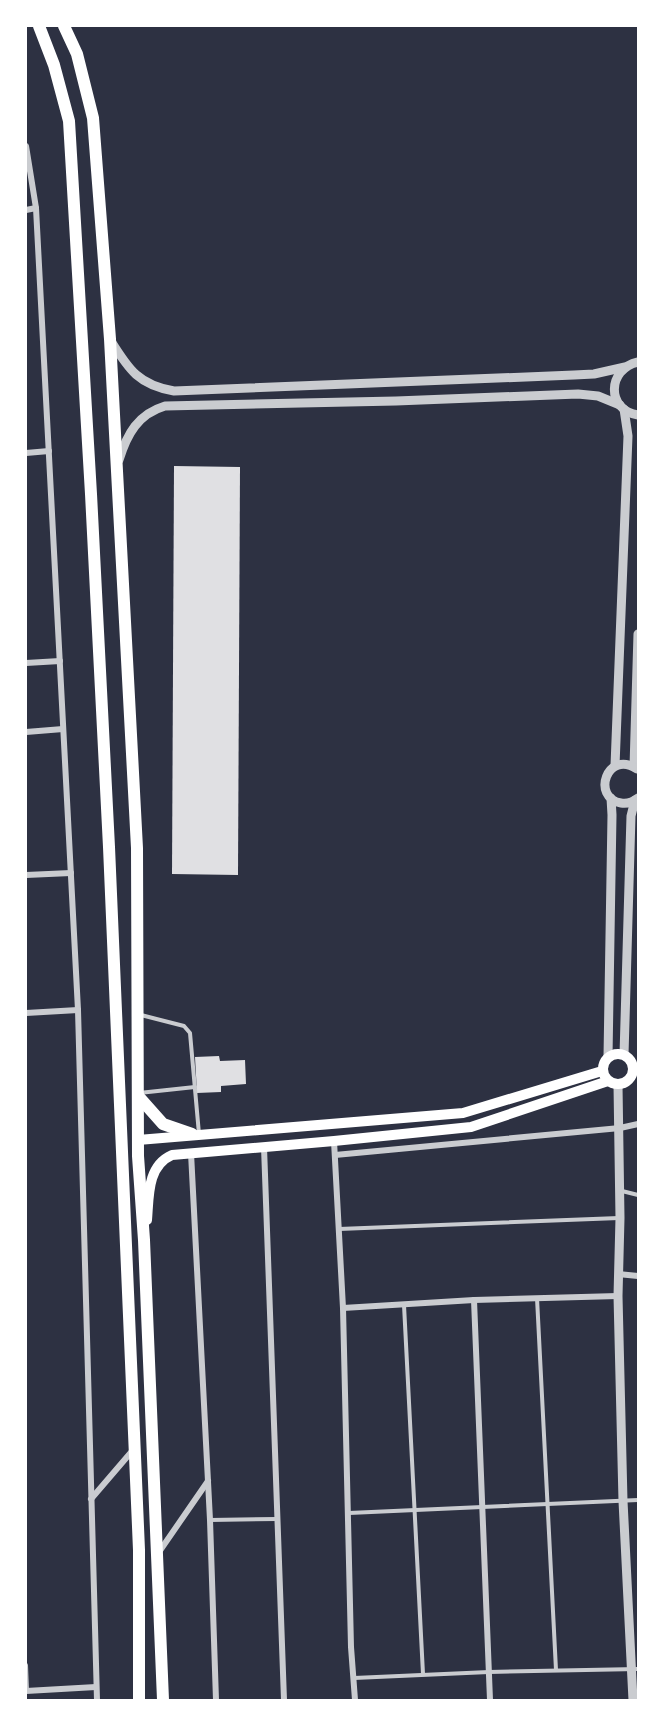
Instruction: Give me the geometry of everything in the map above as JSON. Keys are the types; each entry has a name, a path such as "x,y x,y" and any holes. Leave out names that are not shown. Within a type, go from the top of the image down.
{"highway":[{"path":"39,26 54,65 69,121 92,506 110,847 139,1551 139,1701"},
{"path":"64,26 77,54 93,117 110,339 137,848 138,1140 163,1701"},
{"path":"139,1095 163,1124 195,1134"},
{"path":"122,1157 138,1140"}],"main road":[{"path":"144,1240 148,1198 155,1168 163,1159 172,1155 471,1126 613,1083 623,1084 635,1078 631,1059 615,1054 608,1057 602,1066 602,1071 613,1083"},
{"path":"138,1140 463,1113 602,1071"}],"street":[{"path":"26,146 36,208 78,1010 97,1701"},
{"path":"26,210 36,208"},
{"path":"110,339 128,369 135,375 154,386 174,391 594,374 639,362"},
{"path":"615,766 628,436 622,407 615,394 615,382 625,367"},
{"path":"116,467 129,434 143,417 165,406 578,394 598,396 639,415"},
{"path":"26,453 48,451"},
{"path":"637,799 622,803 611,798 607,794 604,781 606,775 615,766 621,764 636,768 639,634"},
{"path":"26,663 60,661"},
{"path":"26,732 63,729"},
{"path":"608,1057 611,798"},
{"path":"631,1059 631,816 637,799"},
{"path":"26,875 71,873"},
{"path":"26,1013 78,1010"},
{"path":"613,1083 620,1128 618,1296 623,1501 635,1669 633,1701"},
{"path":"336,1155 620,1128 639,1124"},
{"path":"334,1141 343,1308 355,1701"},
{"path":"264,1146 284,1701"},
{"path":"190,1152 210,1520 216,1701"},
{"path":"618,1274 639,1276"},
{"path":"343,1308 474,1300 618,1296"},
{"path":"474,1300 490,1701"},
{"path":"91,1500 134,1448"},
{"path":"156,1556 208,1480"},
{"path":"26,1691 96,1687"}],"lane":[{"path":"137,1014 184,1026 190,1033 195,1087 195,1134"},
{"path":"139,1095 195,1087"},
{"path":"620,1191 639,1195"},
{"path":"339,1229 620,1218"},
{"path":"537,1298 556,1670"},
{"path":"404,1305 423,1674"},
{"path":"348,1513 639,1500"},
{"path":"210,1520 278,1518"},
{"path":"26,1665 26,1691"},
{"path":"354,1678 635,1669"}],"building":[{"path":"174,466 240,467 238,875 172,874"},
{"path":"219,1056 220,1061 245,1060 246,1084 221,1086 221,1092 197,1093 195,1057"}]}
